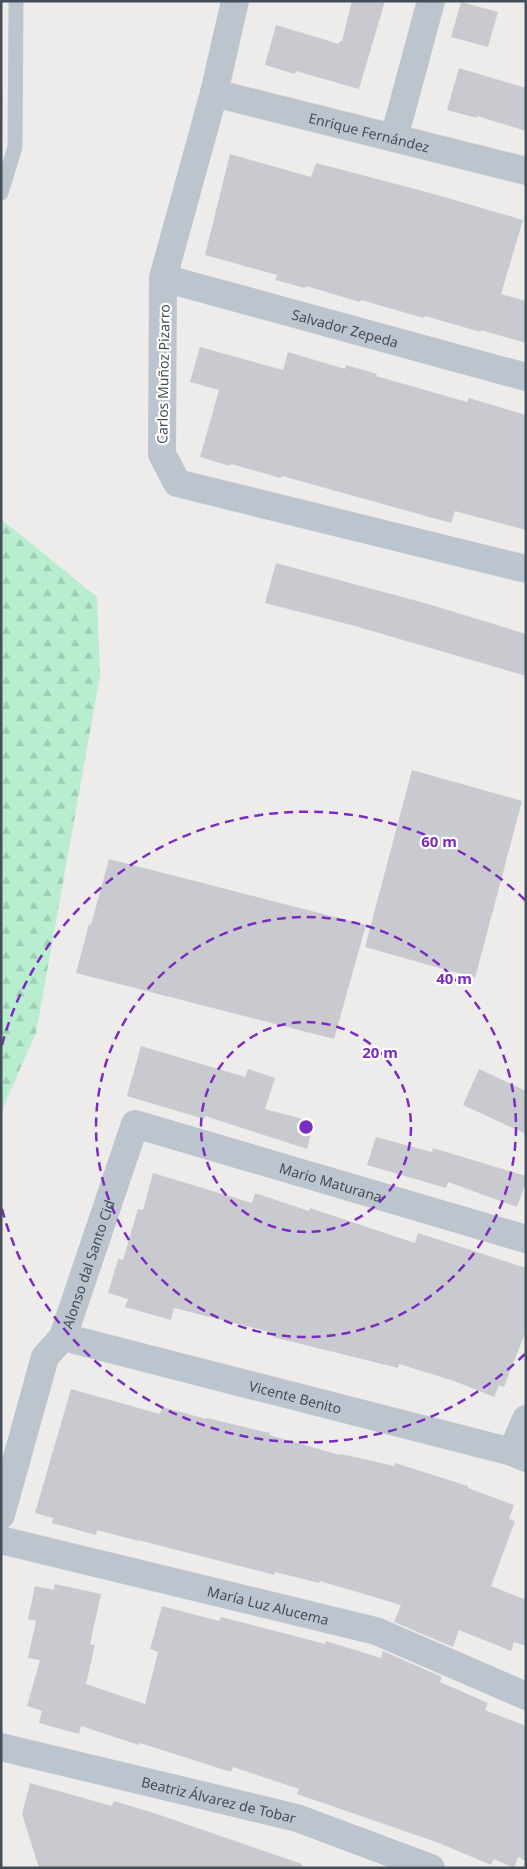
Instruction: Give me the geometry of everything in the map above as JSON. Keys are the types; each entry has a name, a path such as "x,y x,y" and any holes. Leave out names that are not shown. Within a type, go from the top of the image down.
{"street":[{"name":"Carlos Muñoz Pizarro","path":"234,1 214,93 164,278 162,454 177,483 526,569"},
{"path":"394,138 431,1"},
{"name":"Enrique Fernández","path":"214,93 526,172"},
{"name":"Salvador Zepeda","path":"164,278 526,377"},
{"name":"Mario Maturana","path":"135,1124 526,1239"},
{"name":"Alonso dal Santo Cid","path":"1,1516 45,1357 63,1337 135,1124"},
{"name":"Vicente Benito","path":"63,1337 519,1455"},
{"path":"519,1455 526,1419"},
{"name":"María Luz Alucema","path":"1,1540 376,1631 526,1696"},
{"name":"Beatriz Álvarez de Tobar","path":"1,1748 296,1818 431,1868"}],"lane":[{"path":"1,193 15,147 16,1"}],"green space":[{"path":"1,519 97,597 100,676 36,1033 1,1112"}],"building":[{"path":"352,1 385,1 359,89 296,71 295,74 265,65 276,25 339,44 342,41"},
{"path":"461,2 498,12 488,47 451,37"},
{"path":"459,68 526,88 526,131 477,116 477,118 447,110"},
{"path":"230,154 311,177 316,163 523,220 501,294 526,301 526,343 425,316 424,318 361,300 360,302 306,286 305,288 275,280 277,275 205,255"},
{"path":"200,347 283,370 288,352 345,369 346,365 377,374 376,376 467,402 469,398 526,415 526,530 455,511 451,523 282,476 281,478 200,457 219,390 190,382"},
{"path":"276,563 428,604 526,634 526,676 355,626 265,603"},
{"path":"412,770 522,801 475,978 365,947"},
{"path":"109,859 366,925 334,1039 76,973"},
{"path":"141,1046 245,1077 248,1069 275,1078 265,1109 314,1122 307,1149 205,1116 204,1119 127,1096"},
{"path":"479,1069 526,1091 526,1134 463,1105"},
{"path":"376,1137 432,1152 433,1148 526,1176 526,1182 517,1207 448,1182 446,1188 367,1165"},
{"path":"153,1173 252,1203 255,1193 309,1211 310,1208 415,1243 418,1233 526,1268 526,1331 504,1387 499,1385 494,1397 454,1381 399,1364 398,1368 273,1337 274,1333 174,1308 171,1320 125,1307 128,1299 108,1293 118,1259 123,1260 138,1209 143,1210"},
{"path":"71,1389 160,1414 162,1407 270,1433 269,1435 340,1455 394,1466 395,1463 468,1486 468,1488 514,1505 509,1519 515,1521 491,1586 526,1600 526,1646 514,1642 511,1651 459,1630 453,1647 394,1622 401,1605 320,1581 319,1583 275,1572 275,1575 97,1530 96,1535 52,1523 53,1518 35,1513"},
{"path":"55,1584 101,1594 90,1644 95,1645 86,1684 145,1704 158,1652 150,1649 162,1606 219,1621 221,1617 325,1644 326,1641 381,1658 383,1651 442,1677 440,1682 488,1703 485,1710 526,1726 526,1861 518,1857 514,1868 494,1859 491,1865 439,1843 297,1794 299,1789 233,1767 231,1772 81,1726 79,1734 39,1723 42,1711 27,1706 40,1660 28,1658 36,1621 28,1619 35,1586 54,1590"},
{"path":"30,1783 112,1806 114,1801 157,1814 302,1864 301,1868 39,1868 22,1814"}]}
